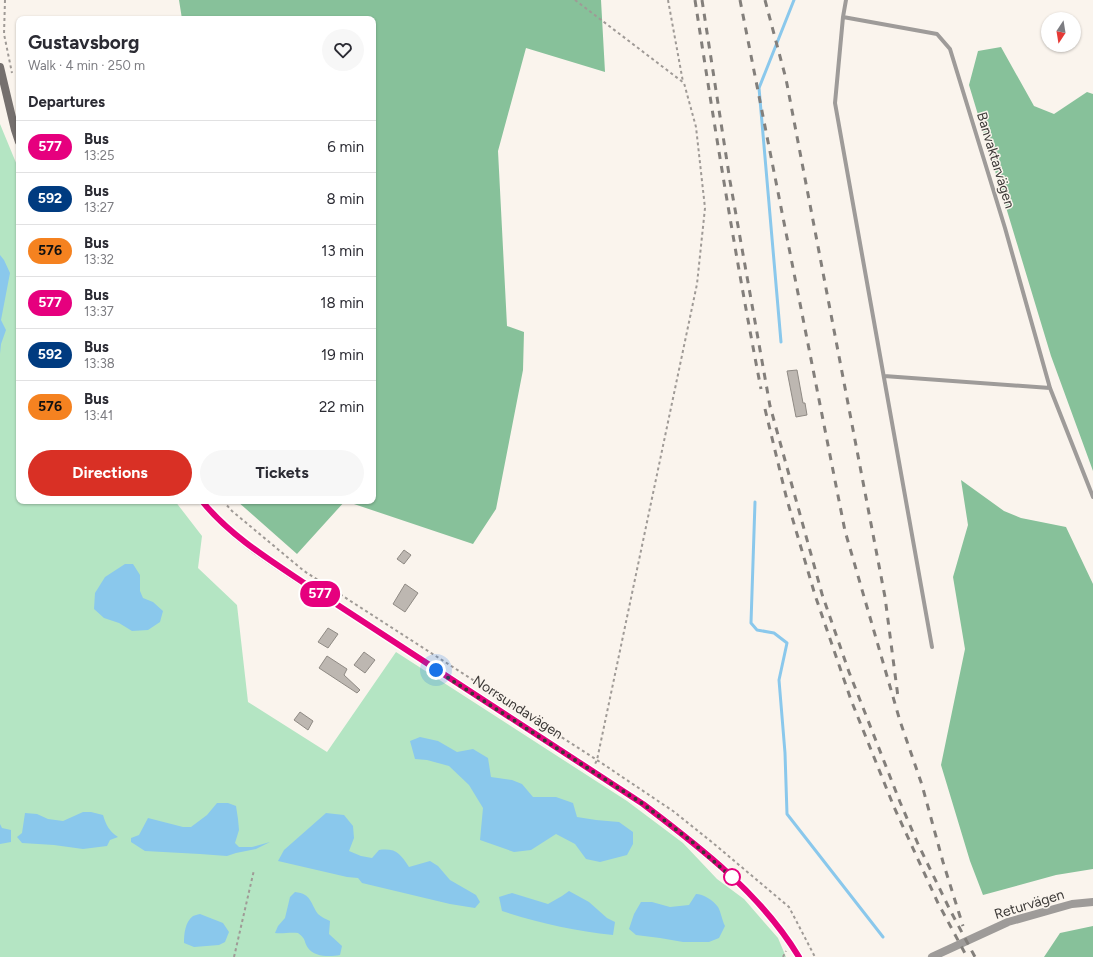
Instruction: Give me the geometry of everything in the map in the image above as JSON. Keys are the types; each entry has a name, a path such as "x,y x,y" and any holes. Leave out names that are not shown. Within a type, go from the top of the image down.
{"street":[{"path":"0,66 16,135"},
{"name":"Norrsundavägen","path":"205,504 232,531 265,557 643,804 691,841 725,870 758,902 791,944 799,957"},
{"name":"Returvägen","path":"932,957 1008,922 1072,904 1093,902"}],"lane":[{"path":"846,0 835,103 932,647"},
{"name":"Banvaktarvägen","path":"843,17 937,34 950,49 1005,228 1050,388 1093,497"},
{"path":"884,376 1050,388"}],"path":[{"path":"5,0 4,34 12,73"},
{"path":"575,0 684,83"},
{"path":"592,770 597,760 697,284 705,208 696,127 684,83 668,0"},
{"path":"234,957 254,870"}],"green space":[{"path":"179,0 601,0 605,72 526,48 498,151 507,326 524,332 523,370 496,509 473,544 354,504 376,504 376,16 182,16"},
{"path":"1001,47 1034,106 1054,114 1087,92 1093,94 1093,471 1051,356 969,85 978,51"},
{"path":"0,124 16,163 16,504 177,504 202,536 198,568 237,605 248,702 327,752 396,652 627,801 683,843 717,879 744,899 778,938 786,957 0,957"},
{"path":"961,480 1004,511 1021,518 1066,527 1093,584 1093,869 1056,875 983,895 970,861 941,765 965,649 953,577 968,525"},
{"path":"240,504 342,504 297,554"},
{"path":"1093,926 1093,957 1044,957 1060,933"}],"water":[{"path":"0,255 10,273 1,320 6,330 1,344 0,354"},
{"path":"125,564 133,564 140,575 140,591 143,598 153,602 163,611 160,622 148,630 132,631 119,623 104,618 94,609 95,593 105,577"},
{"path":"420,737 438,741 457,752 473,749 488,758 491,777 512,780 522,784 533,797 556,797 573,803 577,817 619,822 633,832 633,844 627,855 600,862 586,859 575,844 556,834 531,850 514,852 480,840 483,808 469,785 449,766 427,760 415,759 410,741"},
{"path":"217,803 228,803 236,806 239,830 235,843 239,847 252,847 270,842 256,849 227,856 145,851 131,842 131,838 139,835 148,818 183,827 191,827 207,815"},
{"path":"83,812 103,815 108,828 118,837 110,840 107,846 83,849 22,843 17,837 22,833 25,813 37,814 48,819 63,821"},
{"path":"326,813 344,815 353,826 354,838 349,851 361,856 372,858 379,850 394,851 400,855 409,867 430,861 438,866 450,880 476,895 480,902 475,908 450,904 362,883 358,878 347,877 278,861 284,850"},
{"path":"0,824 2,828 11,830 11,842 0,844"},
{"path":"569,891 589,902 607,918 615,922 613,935 557,926 502,911 499,897 512,893 548,904"},
{"path":"295,892 301,893 308,897 318,914 330,921 329,934 342,946 340,955 327,956 314,953 308,948 304,939 298,933 275,933 278,926 285,918 290,897"},
{"path":"696,894 708,898 718,907 725,926 719,938 709,942 683,942 636,935 629,929 634,914 641,902 652,902 670,907 689,905"},
{"path":"200,914 223,923 229,932 225,942 219,945 194,947 184,943 188,921 193,916"}],"building":[{"path":"797,370 803,403 805,403 807,415 796,417 787,371"},
{"path":"404,550 411,555 404,564 397,559"},
{"path":"405,584 418,593 405,612 393,604"},
{"path":"328,628 338,634 328,648 318,642"},
{"path":"364,652 375,660 365,673 354,665"},
{"path":"327,656 347,669 344,675 360,690 357,693 319,668"},
{"path":"300,712 313,721 308,730 294,720"}],"waterway":[{"path":"781,342 759,88 794,0"},
{"path":"755,502 751,623 757,630 774,633 787,643 779,680 785,753 787,814 883,937"}],"railway":[{"path":"695,0 726,195 761,389"},
{"path":"702,0 730,181 770,406 822,594 849,672 900,802 918,844 975,957"},
{"path":"740,0 845,531 900,721 922,785 943,862 963,926"},
{"path":"765,0 786,79 885,597 898,697"},
{"path":"765,409 787,500 815,595 851,700 894,807 938,903 967,957"}],"bus line":[{"name":"577","path":"204,504 232,531 259,553 643,804 691,841 725,870 758,902 791,944 799,957"}],"route":[{"path":"436,670 643,804 691,841 736,881 732,877"}]}
